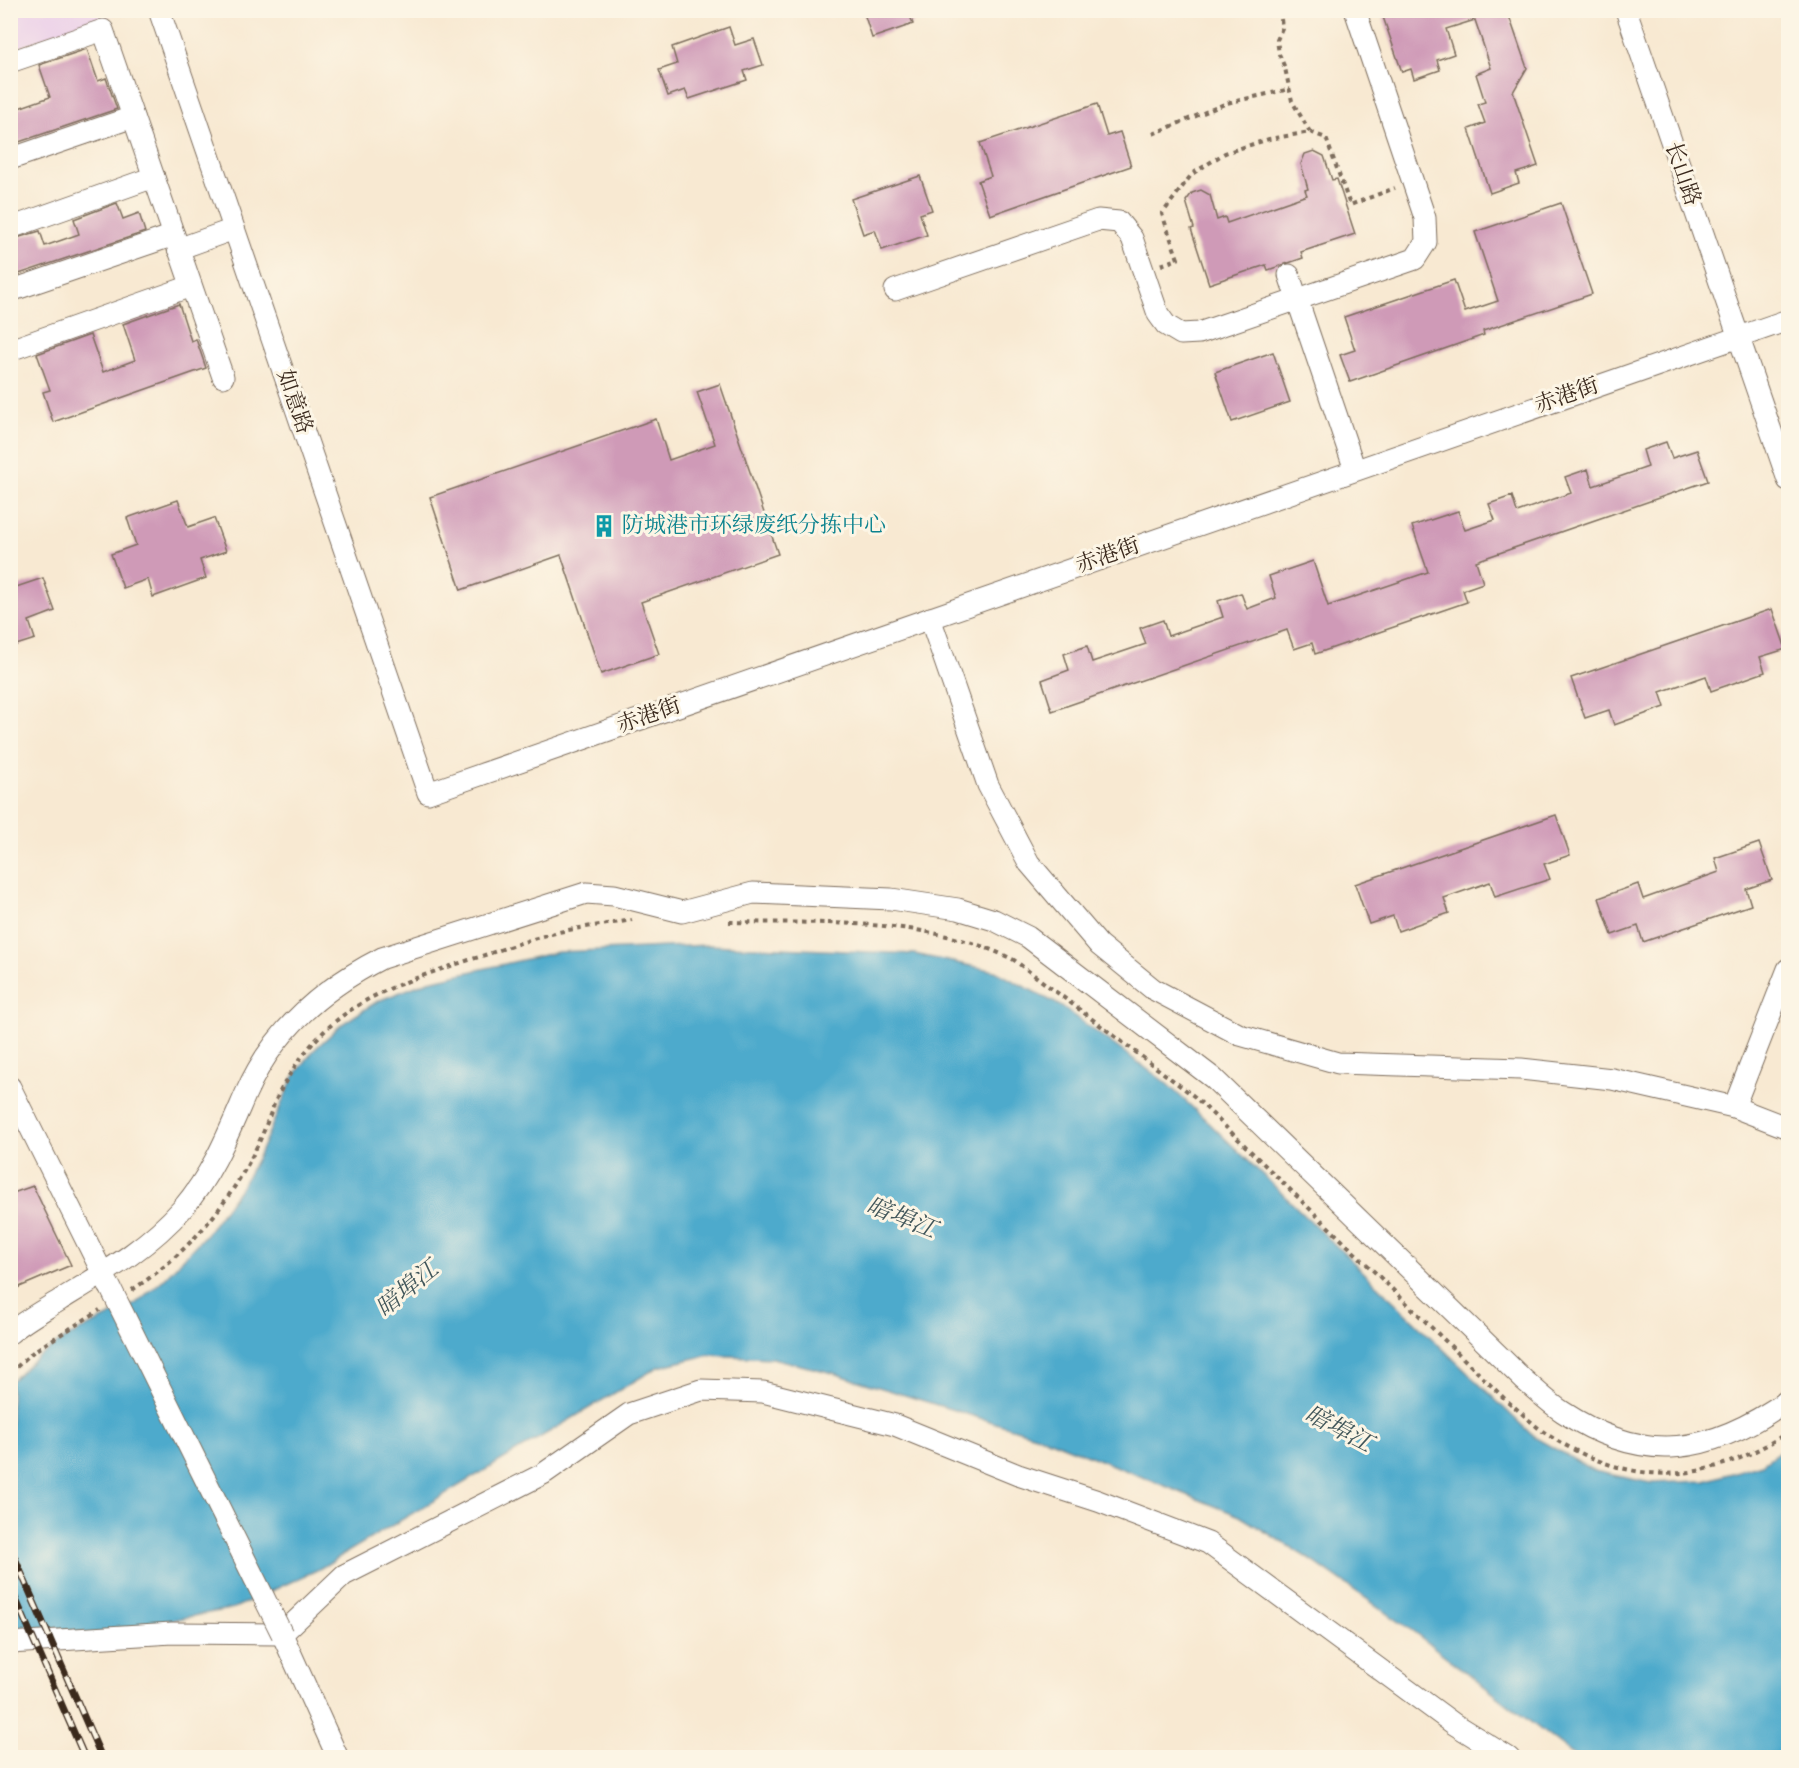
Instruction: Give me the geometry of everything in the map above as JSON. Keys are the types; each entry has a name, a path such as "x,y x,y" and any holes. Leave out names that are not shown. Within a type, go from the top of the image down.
{"street":[{"name":"如意路","path":"159,10 428,793"},
{"path":"895,290 1098,220 1119,222 1132,238 1158,314 1166,325 1180,334 1199,333 1415,258 1426,242 1425,218 1355,10"},
{"name":"长山路","path":"1626,10 1788,480"},
{"path":"10,62 103,30 223,377"},
{"path":"10,159 133,117"},
{"path":"10,228 154,177"},
{"path":"10,291 176,242 234,229"},
{"path":"1289,275 1355,470"},
{"path":"10,350 191,286"},
{"name":"赤港街","path":"428,793 1788,320"},
{"path":"930,618 988,785 1029,863 1099,945 1152,989 1240,1035 1338,1062 1521,1069 1612,1079 1734,1107 1788,1128"},
{"path":"10,1333 111,1290 139,1250 160,1232 200,1185 229,1136 257,1071 294,1020 344,979 382,958 586,893 614,895 682,912 753,893 891,899 958,909 994,920 1028,937 1155,1032 1212,1078 1524,1380 1562,1412 1605,1435 1647,1447 1684,1448 1732,1434 1788,1400"},
{"path":"1734,1107 1788,969"},
{"path":"10,1088 282,1634 338,1758"},
{"path":"10,1643 172,1633 282,1634 344,1575 543,1474 629,1414 701,1390 763,1392 895,1425 1018,1475 1098,1501 1208,1543 1455,1724 1509,1758"}],"path":[{"path":"1280,10 1282,28 1277,40 1278,54 1292,100 1310,132"},
{"path":"1153,134 1227,103 1290,89"},
{"path":"1143,271 1178,259 1162,214 1192,174 1225,153 1269,139 1310,132 1326,138 1350,205 1413,182"},
{"path":"10,1373 111,1290 157,1274 206,1226 245,1169 273,1104 291,1072 316,1040 340,1017 366,999 394,984 552,933 637,920"},
{"path":"721,921 888,925 952,935 984,945 1014,960 1195,1097 1506,1400 1547,1434 1595,1460 1643,1473 1687,1474 1742,1459 1788,1432"}],"shaded area":[{"path":"11,11 113,11 114,14 11,50"}],"water":[{"name":"暗埠江","path":"709,945 914,954 995,971 1059,1005 1165,1082 1534,1437 1594,1471 1651,1483 1705,1481 1762,1464 1788,1445 1788,1757 1576,1757 1414,1632 1314,1562 1240,1516 1045,1438 833,1373 772,1358 708,1355 658,1367 319,1569 234,1608 85,1637 11,1641 11,1381 37,1357 73,1334 135,1304 164,1279 207,1233 241,1187 259,1155 293,1078 313,1051 342,1024 378,1001 429,981 558,952"}],"building":[{"path":"863,10 908,10 913,24 872,38"},
{"path":"1394,10 1507,10 1527,68 1513,92 1538,166 1516,173 1519,183 1490,193 1469,129 1485,123 1478,104 1485,102 1476,74 1491,68 1475,20 1446,29 1454,54 1437,60 1440,70 1414,79 1411,69 1402,72 1382,14"},
{"path":"729,27 735,45 754,39 763,65 744,71 747,80 689,99 685,90 668,96 659,70 677,64 672,47"},
{"path":"87,49 98,81 106,78 117,109 10,145 10,111 50,97 39,65"},
{"path":"1097,104 1107,136 1120,132 1131,166 990,215 978,181 991,176 980,143"},
{"path":"1314,151 1324,156 1332,180 1337,179 1355,234 1301,252 1303,258 1268,270 1266,265 1209,284 1191,229 1194,228 1186,201 1192,193 1201,190 1210,195 1217,220 1225,217 1227,223 1307,195 1305,190 1308,189 1301,164 1305,154"},
{"path":"920,176 932,210 920,214 927,235 882,250 875,230 863,234 851,199"},
{"path":"117,203 123,219 139,213 145,232 10,277 10,240 40,231 45,246 79,234 74,219"},
{"path":"1561,203 1592,294 1483,331 1484,335 1350,382 1340,355 1355,350 1344,317 1454,280 1465,312 1498,301 1475,232"},
{"path":"179,304 191,341 196,339 206,368 53,422 43,392 50,390 37,354 90,335 103,372 135,360 123,324"},
{"path":"1273,352 1290,402 1232,422 1215,372"},
{"name":"防城港市环绿废纸分拣中心","path":"720,384 778,554 641,602 659,654 601,674 561,555 461,590 430,497 656,419 669,460 715,444 697,392"},
{"path":"1666,442 1672,458 1697,450 1708,481 1476,561 1483,583 1463,590 1467,602 1315,654 1312,643 1294,649 1287,630 1052,711 1042,680 1069,670 1064,654 1087,646 1092,662 1146,644 1140,628 1163,620 1168,636 1223,617 1218,601 1241,593 1247,609 1276,598 1269,576 1313,561 1328,606 1428,572 1412,526 1458,511 1465,530 1495,520 1489,504 1512,496 1517,512 1571,493 1565,477 1588,469 1593,486 1648,467 1643,450"},
{"path":"178,500 188,527 214,518 226,551 200,560 206,578 153,597 148,579 123,588 111,554 136,545 127,518"},
{"path":"43,578 55,611 29,621 35,639 10,647 10,589"},
{"path":"1772,609 1786,649 1760,657 1765,672 1711,691 1706,676 1660,692 1665,707 1614,725 1609,710 1585,718 1571,678"},
{"path":"1556,815 1570,855 1544,864 1550,879 1495,897 1490,882 1444,898 1449,913 1398,931 1393,916 1369,924 1355,884"},
{"path":"1759,843 1772,880 1746,889 1751,905 1643,942 1638,926 1612,935 1599,898 1638,884 1643,899 1719,872 1715,858"},
{"path":"33,1186 71,1265 10,1291 10,1194"}],"railway":[{"path":"10,1547 102,1758"},
{"path":"10,1586 85,1758"}],"place":[{"name":"防城港市环绿废纸分拣中心","path":"604,526"}]}
